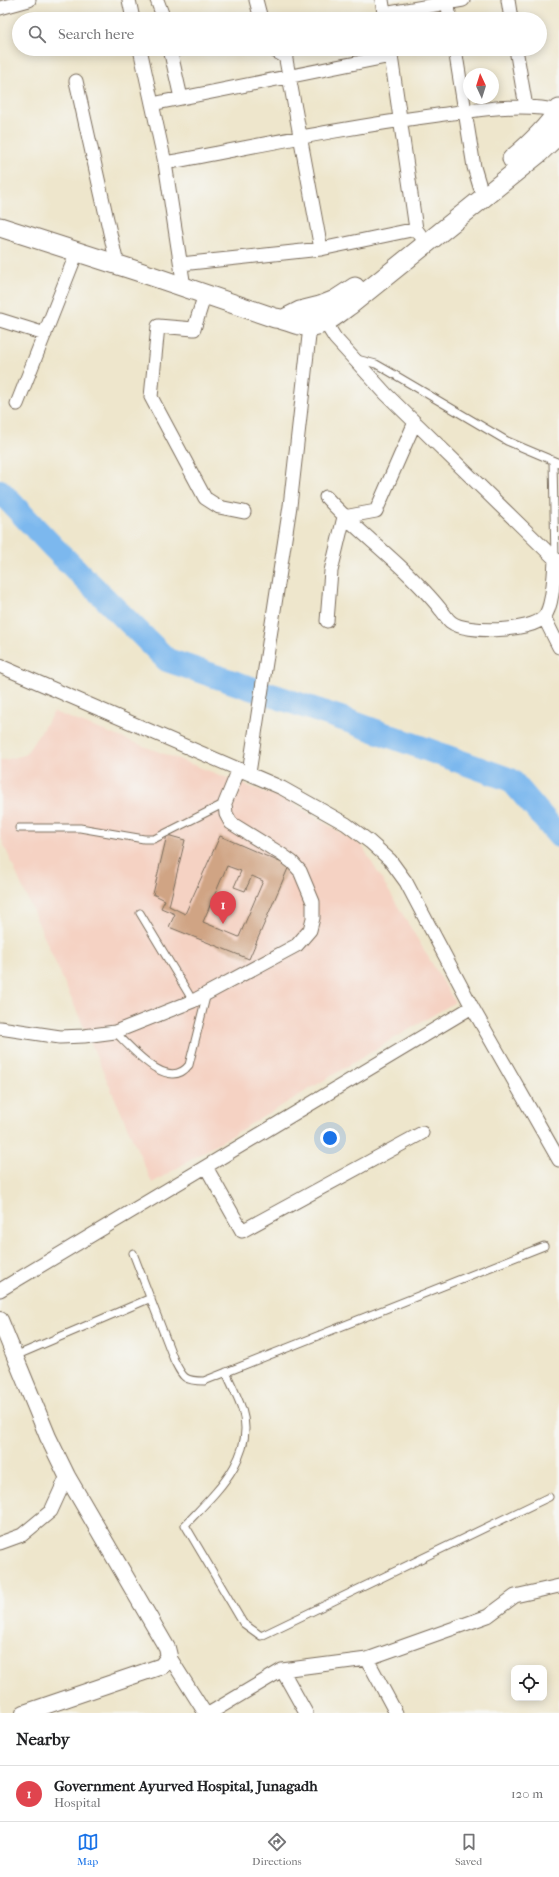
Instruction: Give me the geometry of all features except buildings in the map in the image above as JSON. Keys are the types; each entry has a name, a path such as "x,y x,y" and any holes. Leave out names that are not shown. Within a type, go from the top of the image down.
{"main road":[{"path":"0,227 117,264 275,318 284,319 300,310 317,316 335,300 357,286 420,237 480,187 526,147 559,110"},
{"path":"420,237 539,153 559,134"}],"street":[{"path":"0,8 29,0"},
{"path":"129,0 132,12"},
{"path":"157,0 161,12"},
{"path":"256,0 259,12"},
{"path":"382,0 384,12"},
{"path":"401,12 447,1 463,0"},
{"path":"508,0 510,12"},
{"path":"447,1 449,12"},
{"path":"142,56 165,162 184,287"},
{"path":"172,56 181,98"},
{"path":"286,56 321,249"},
{"path":"152,104 290,76 373,56"},
{"path":"181,264 420,237 391,56"},
{"path":"456,56 465,112 480,187"},
{"path":"517,56 526,107"},
{"path":"76,81 117,264"},
{"path":"165,162 401,120 465,112 526,107 559,110"},
{"path":"17,404 77,252"},
{"path":"205,294 194,329 158,326 150,397 205,498 219,507 244,512"},
{"path":"317,316 335,338 415,422 557,562 550,606 544,617 534,623 518,627 475,630 461,627 450,622 410,576 344,518 326,497"},
{"path":"0,1028 60,1036 84,1036 115,1032 193,1001 297,945 310,930 313,918 313,902 300,871 281,854 231,823 226,814 225,803 244,771 290,506 317,316"},
{"path":"0,320 44,334"},
{"path":"344,518 376,511 415,422"},
{"path":"327,622 332,571 344,518"},
{"path":"544,617 559,648"},
{"path":"0,666 282,788 346,824 370,842 390,860 406,882 472,1007 559,1160"},
{"path":"0,1290 472,1007"},
{"path":"206,1167 242,1230 422,1133"},
{"path":"0,1320 67,1476 167,1648 169,1656 205,1713"},
{"path":"0,1543 22,1535 51,1511 67,1476"},
{"path":"210,1713 282,1670 367,1659 488,1616 515,1596 559,1586"},
{"path":"24,1713 162,1666 169,1656"},
{"path":"367,1659 396,1713"},
{"path":"282,1670 306,1713"}],"lane":[{"path":"353,357 376,364 501,438 556,462 557,562"},
{"path":"19,828 80,828 144,839 154,838 225,803"},
{"path":"140,913 193,1001"},
{"path":"115,1032 149,1064 159,1070 168,1074 176,1075 184,1072 189,1065 207,993"},
{"path":"133,1253 174,1360 183,1377 190,1381 204,1381 544,1246"},
{"path":"15,1356 151,1298"},
{"path":"226,1372 243,1410 244,1441 238,1459 227,1478 185,1524 243,1623 261,1636 549,1497"}],"shaded area":[{"path":"54,712 291,802 362,846 455,1002 152,1183 0,836 0,761 25,755"}],"waterway":[{"path":"0,491 53,547 167,660 343,719 511,780 559,836"}],"place":[{"name":"Government Ayurved Hospital, Junagadh","path":"223,924"}]}
